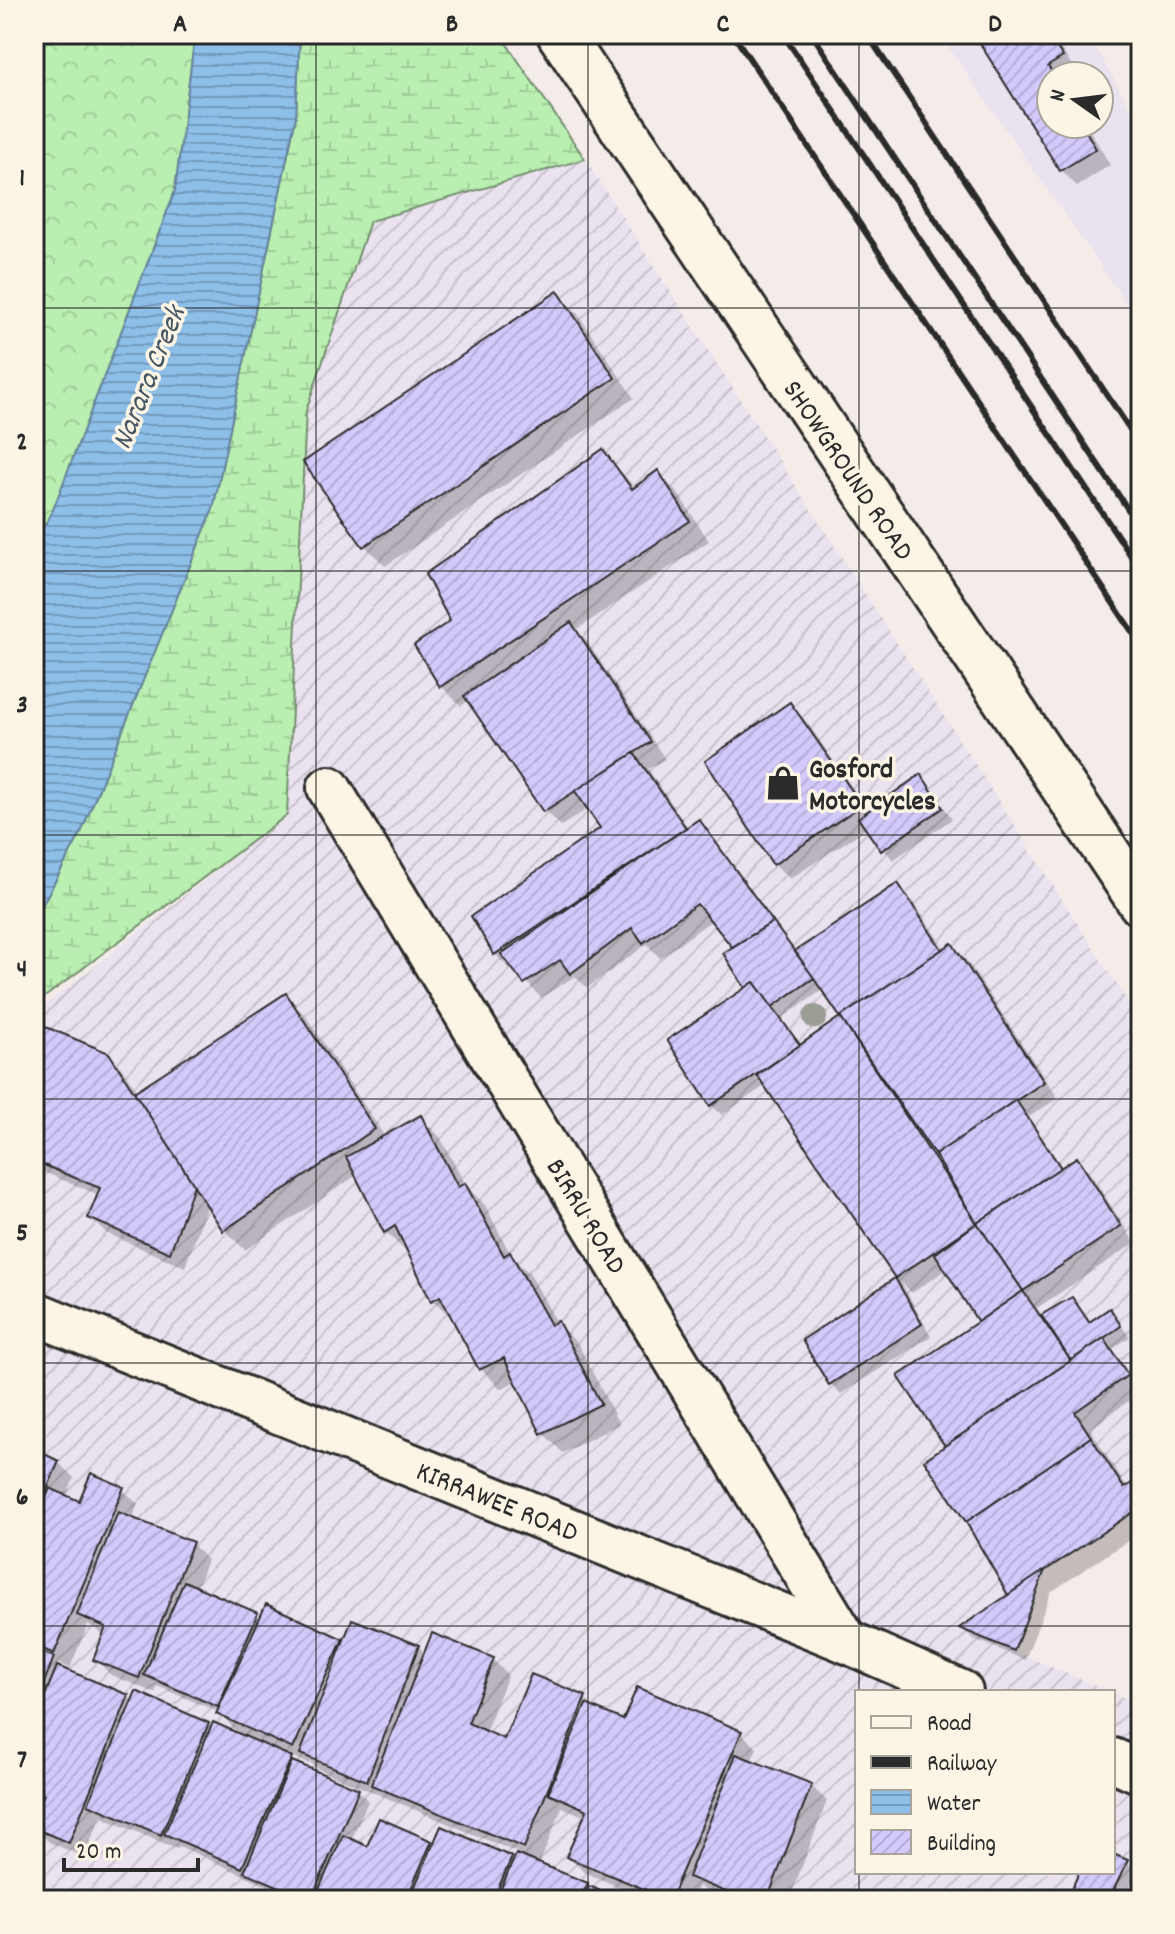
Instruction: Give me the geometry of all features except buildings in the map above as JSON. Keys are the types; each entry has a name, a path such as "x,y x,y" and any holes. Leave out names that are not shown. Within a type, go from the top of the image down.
{"street":[{"name":"SHOWGROUND ROAD","path":"560,34 1141,903"},
{"name":"BIRRU ROAD","path":"329,788 846,1641"},
{"name":"KIRRAWEE ROAD","path":"34,1313 846,1641 956,1690"},
{"path":"1115,1761 1141,1772"}],"shaded area":[{"path":"939,34 1088,34 1103,60 1035,60 1035,140 1115,140 1115,81 1141,127 1141,324"},
{"path":"585,159 1141,1022 1141,1507 960,1628 1105,1690 855,1690 855,1874 1115,1874 1115,1694 1141,1705 1141,1900 34,1900 34,1014 287,815 306,411 370,220"}],"green space":[{"path":"34,34 195,34 175,191 53,510 34,545"},
{"path":"300,34 500,34 585,159 370,221 306,411 287,815 34,1005 34,920 80,835 213,509 296,116"}],"water":[{"name":"Narara Creek","path":"195,34 300,34 296,116 213,509 80,835 34,920 34,545 53,510 175,191"}],"railway":[{"path":"733,34 1141,645"},
{"path":"783,34 1141,571"},
{"path":"812,34 1141,529"},
{"path":"867,34 1141,446"}],"place":[{"name":"Gosford Motorcycles","path":"783,783"}]}
